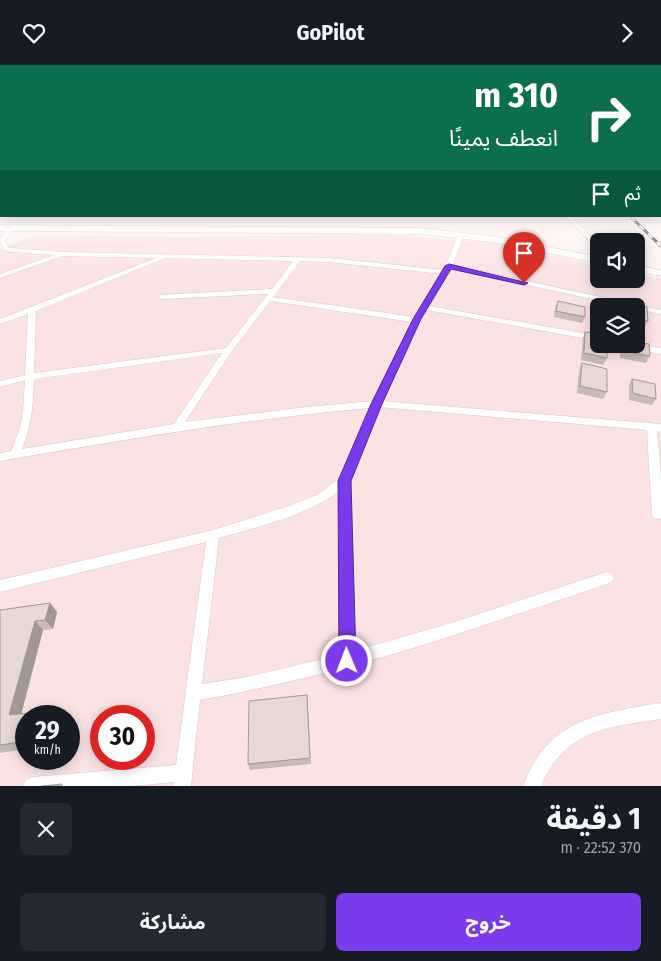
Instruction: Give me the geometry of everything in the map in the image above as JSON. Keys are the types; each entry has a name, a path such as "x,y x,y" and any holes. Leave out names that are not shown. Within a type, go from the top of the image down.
{"street":[{"path":"569,217 590,239"},
{"path":"590,258 461,235 387,230 5,228 2,242 7,249 64,254 298,259 448,269 590,299"},
{"path":"347,661 344,481 376,404 417,319 448,269 461,235"},
{"path":"0,276 64,254"},
{"path":"0,322 166,257"},
{"path":"177,427 229,350 298,259"},
{"path":"645,270 661,273"},
{"path":"162,297 274,291"},
{"path":"269,299 417,319"},
{"path":"425,307 590,337"},
{"path":"645,309 661,312"},
{"path":"15,454 25,429 32,310"},
{"path":"645,348 661,351"},
{"path":"0,384 27,377 229,350"},
{"path":"0,457 177,427 338,406 376,404 657,427 658,515"},
{"path":"0,586 213,535 297,508 321,498 344,481"},
{"path":"32,786 183,780 213,535"},
{"path":"194,693 241,686 347,661 607,578"},
{"path":"532,786 546,759 563,740 582,728 609,719 661,711"}],"shaded area":[{"path":"381,234 502,244 590,264 590,288 645,288 645,276 661,279 661,786 0,786 0,249 36,235 193,237"}],"building":[{"path":"558,301 585,307 585,317 556,311"},
{"path":"645,307 647,307 648,321 645,320"},
{"path":"585,332 590,333 590,353 607,353 607,358 584,353"},
{"path":"645,343 649,344 650,356 634,353 645,353"},
{"path":"582,363 607,369 607,392 580,386"},
{"path":"632,379 655,384 656,399 633,393"},
{"path":"50,603 45,620 35,621 9,715 15,714 15,743 0,745 0,610"},
{"path":"307,695 310,758 248,764 249,701"},
{"path":"62,784 62,786 42,786"}],"railway":[{"path":"633,217 661,246"}],"route":[{"path":"347,661 344,481 376,404 417,319 447,273 449,266 524,283"}]}
